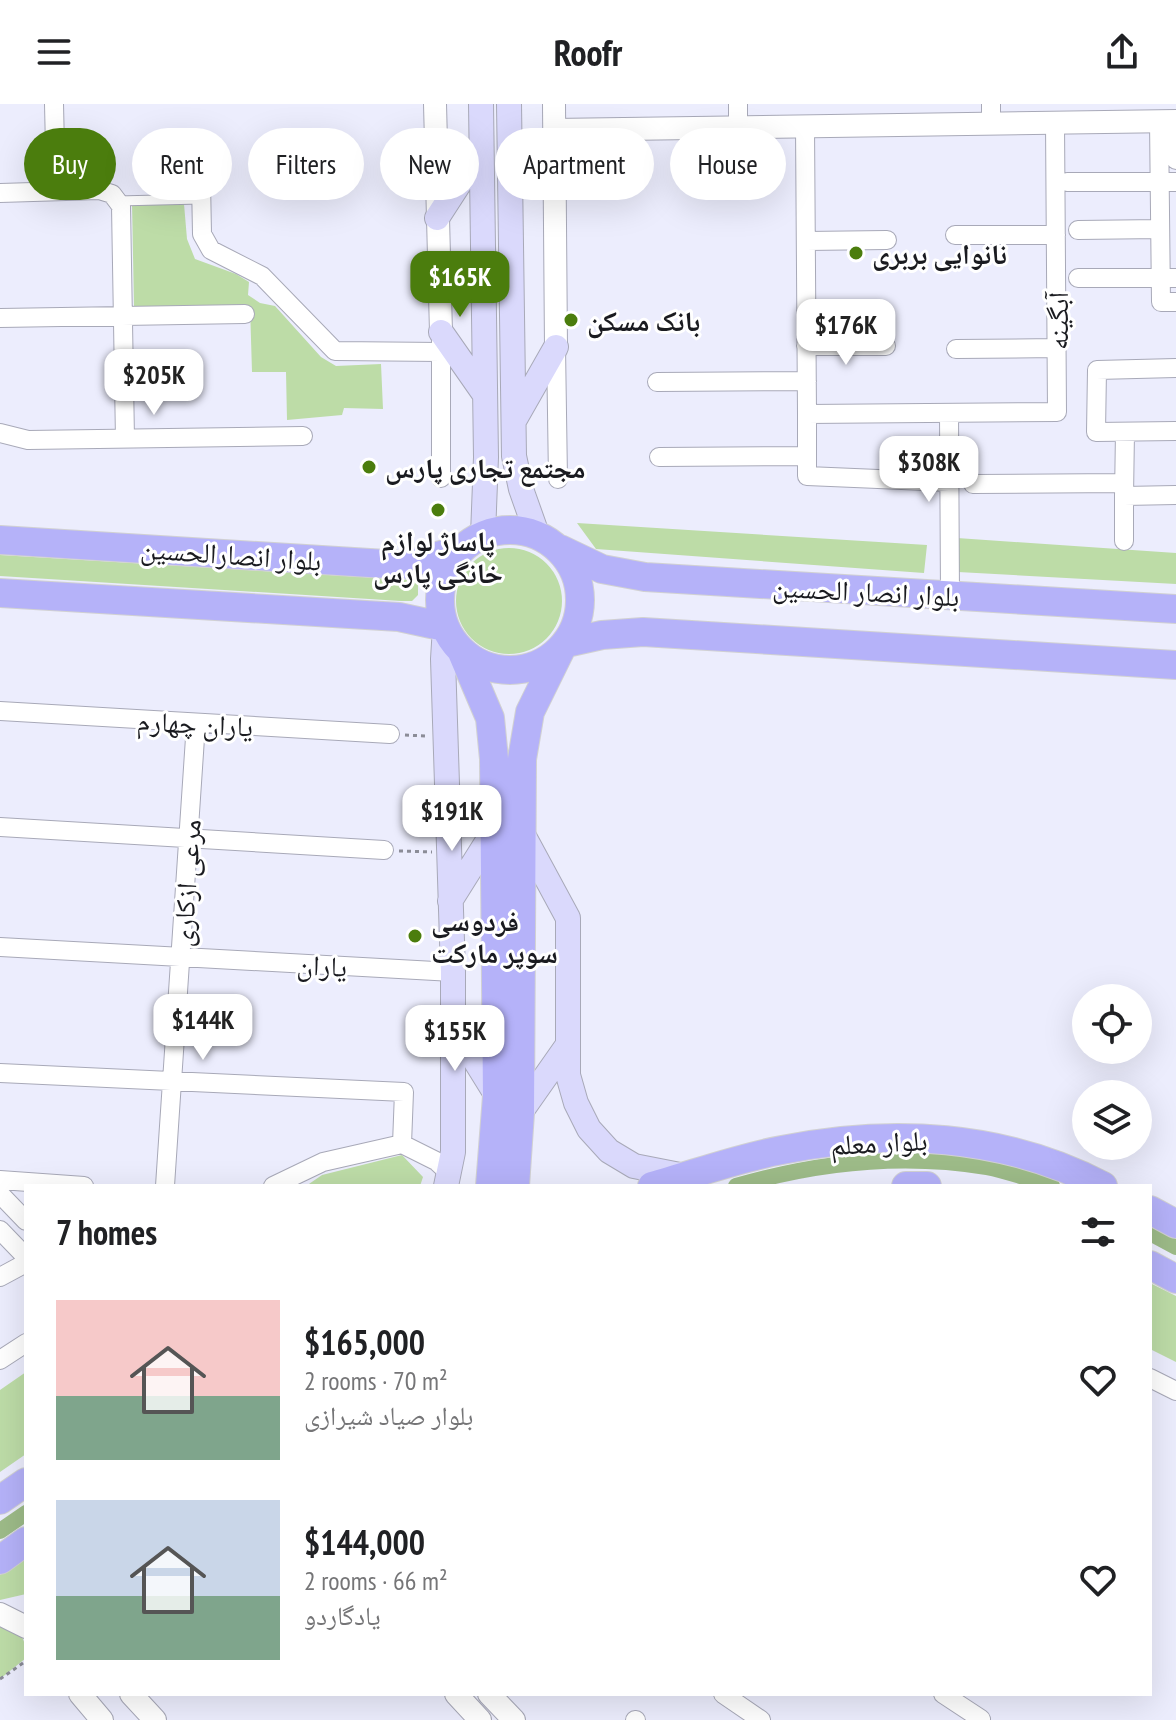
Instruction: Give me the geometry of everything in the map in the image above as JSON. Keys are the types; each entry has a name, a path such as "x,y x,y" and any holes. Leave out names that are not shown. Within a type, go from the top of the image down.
{"main road":[{"path":"471,543 485,395 481,104"},
{"path":"490,1184 508,831 530,712 574,631 581,603 576,574 548,542 521,489 514,456 509,104"},
{"path":"437,218 481,150"},
{"path":"441,342 485,395"},
{"path":"514,422 556,347"},
{"path":"515,1184 520,1113 508,831 494,759 490,718 441,614 441,587 451,561 471,543 501,530 519,530 548,542"},
{"name":"بلوار انصارالحسین","path":"0,540 402,565 471,543"},
{"name":"بلوار انصار الحسین","path":"548,542 602,569 645,577 1176,609"},
{"name":"بلوار انصارالحسین","path":"0,593 399,617 453,639"},
{"name":"بلوار انصار الحسین","path":"564,646 602,635 643,632 1176,665"},
{"path":"453,639 479,663 500,669 522,669 543,662 564,646"},
{"path":"448,1180 453,1152 453,972 443,659 453,639"},
{"path":"450,901 508,831"},
{"path":"508,831 568,918 568,1075 576,1103 589,1129 609,1151 634,1166 685,1176"},
{"path":"453,1025 497,1096"},
{"path":"520,1113 567,1046"},
{"name":"بلوار معلم","path":"659,1184 781,1150 853,1140 924,1137 995,1146 1067,1167 1099,1184"},
{"path":"1152,1211 1176,1224"},
{"path":"1152,1266 1176,1279"},
{"path":"0,1500 24,1483"},
{"path":"0,1560 24,1542"}],"street":[{"path":"54,104 55,128"},
{"path":"435,104 441,478"},
{"path":"554,104 554,128"},
{"path":"738,104 738,127"},
{"path":"654,128 805,126 991,114 1055,122 1170,121"},
{"path":"1170,121 1176,160"},
{"path":"1170,121 1168,182 1160,229 1168,278 1161,302 1176,302"},
{"name":"آبگینه","path":"807,414 1057,412 1055,122"},
{"path":"805,126 807,476 949,482"},
{"path":"1067,182 1168,182"},
{"path":"0,193 24,192"},
{"path":"201,200 202,234 211,250 262,276 335,351 441,342"},
{"path":"555,200 558,479"},
{"path":"117,201 121,206 125,439"},
{"path":"1078,230 1160,229"},
{"path":"955,235 1056,235"},
{"path":"806,241 887,240"},
{"path":"1078,278 1168,278"},
{"path":"0,318 245,314"},
{"path":"806,346 886,346"},
{"path":"956,349 1057,348"},
{"path":"1176,368 1097,370 1096,432 1176,431"},
{"path":"657,382 807,381"},
{"path":"949,413 950,596"},
{"path":"1124,541 1125,432"},
{"path":"0,433 28,440 303,436"},
{"path":"659,457 807,456"},
{"path":"973,484 1176,495"},
{"name":"یاران چهارم","path":"0,711 390,734"},
{"name":"مرعی ازکاری","path":"165,1184 196,723"},
{"path":"0,827 384,850"},
{"name":"یاران","path":"0,947 453,972"},
{"path":"0,1073 404,1092 402,1144"},
{"path":"277,1184 323,1162 402,1144 429,1156 448,1180"},
{"path":"0,1180 56,1184"},
{"path":"0,1194 24,1219"},
{"path":"0,1230 24,1258"},
{"path":"0,1277 24,1261"},
{"path":"0,1360 24,1344"},
{"path":"1152,1379 1176,1391"},
{"path":"0,1614 24,1609"},
{"path":"0,1614 24,1626"},
{"path":"82,1696 102,1720"},
{"path":"133,1696 155,1720"},
{"path":"458,1696 480,1720"},
{"path":"491,1696 514,1720"},
{"path":"726,1696 761,1720"},
{"path":"946,1696 981,1719"}],"lane":[{"path":"117,201 132,199"}],"path":[{"path":"390,734 445,736"},
{"path":"384,850 449,853"},
{"path":"0,1679 24,1662"}],"green space":[{"path":"132,203 184,204 187,239 195,259 249,282 248,295 260,303 275,306 321,357 336,366 381,364 383,409 344,408 342,415 287,420 286,372 252,372 250,306 134,306"},
{"path":"577,523 927,545 924,573 596,549"},
{"path":"957,538 1176,553 1176,584 958,572"},
{"path":"509,548 529,552 546,564 558,581 562,601 558,621 546,638 529,650 509,654 489,650 472,638 460,621 456,601 460,581 472,564 489,552"},
{"path":"0,555 412,580 418,584 418,595 412,601 401,601 0,576"},
{"path":"402,1155 423,1177 421,1184 309,1184 322,1175"},
{"path":"1152,1284 1176,1296 1176,1362 1152,1350"},
{"path":"24,1373 24,1455 0,1472 0,1390"},
{"path":"24,1557 24,1594 0,1600 0,1575"},
{"path":"0,1622 20,1634 24,1642 24,1660 0,1679"}],"waterway":[{"path":"744,1184 829,1166 892,1161 987,1167 1046,1184"},
{"path":"1152,1234 1176,1247"},
{"path":"0,1531 24,1514"}],"place":[{"name":"نانوایی بربری","path":"856,253"},
{"name":"بانک مسکن","path":"571,320"},
{"name":"مجتمع تجاری پارس","path":"369,467"},
{"name":"پاساژ لوازم خانگی پارس","path":"438,510"},
{"name":"فردوسی سوپر مارکت","path":"415,936"}]}
